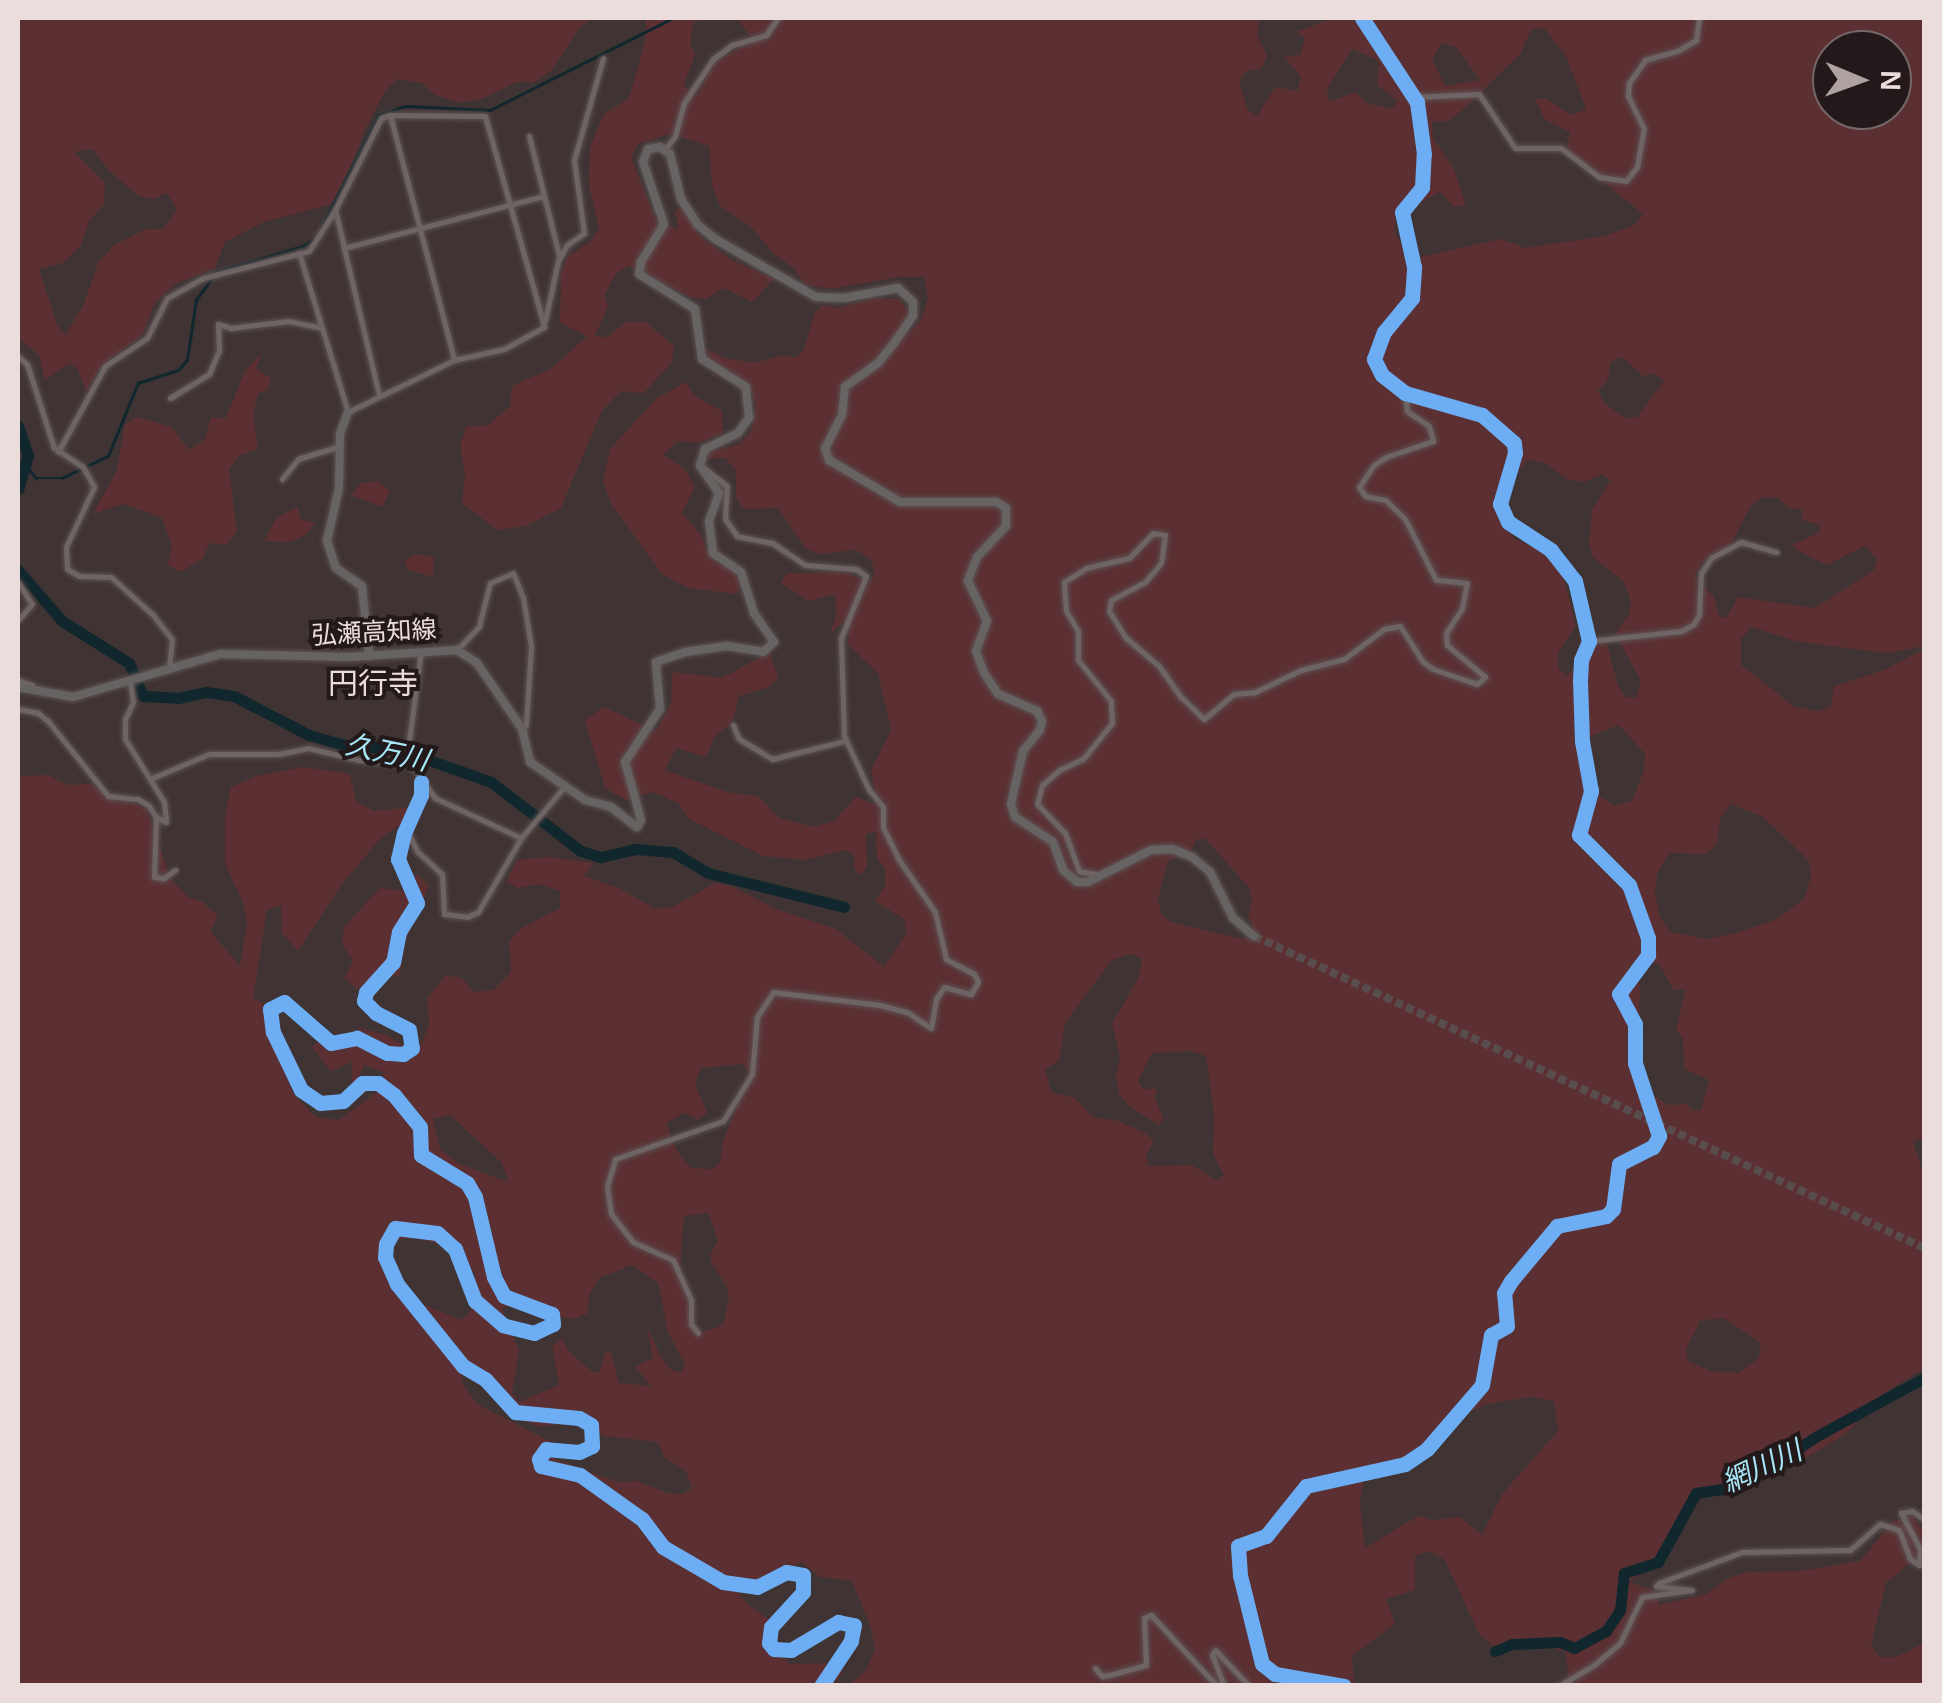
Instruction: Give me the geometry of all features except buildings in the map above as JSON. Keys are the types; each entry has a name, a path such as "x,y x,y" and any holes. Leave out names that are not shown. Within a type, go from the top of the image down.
{"main road":[{"path":"700,466 705,449 738,433 750,414 750,402 740,379 710,366 699,353 699,317 694,309 640,274 640,262 664,224 643,157 654,146 666,149 681,199 698,225 716,239 816,297 844,298 892,288 905,291 914,302 913,316 886,353 845,386 842,415 827,442 827,454 900,502 996,502 1006,508 1006,526 977,557 968,580 988,620 976,651 984,673 998,694 1037,712 1042,720 1040,730 1024,751 1011,810 1053,842 1072,880 1082,883 1150,850 1182,852 1210,872 1233,918 1254,936"},
{"path":"348,412 340,446 339,488 327,540 336,568 362,586 369,656"},
{"name":"弘瀬高知線","path":"18,683 31,690 73,697 233,653 369,656 457,650 477,663 522,729 530,762 585,800 611,807 629,825 637,827 641,820 625,762 660,709 656,662 705,648 727,646 764,652 772,647 772,636 754,613 741,572 714,552 709,521 718,488 700,466"}],"street":[{"path":"666,149 675,136 684,103 713,59 732,45 766,35 778,18"},
{"path":"1344,1686 1302,1683 1274,1674 1262,1664 1240,1575 1238,1546 1266,1536 1306,1486 1405,1464 1428,1449 1482,1385 1492,1335 1507,1326 1504,1292 1511,1281 1557,1226 1606,1216 1612,1209 1619,1164 1653,1147 1660,1136 1635,1063 1635,1024 1620,994 1648,956 1648,938 1629,885 1593,854 1579,834 1591,791 1582,740 1581,660 1589,641 1583,604 1566,564 1551,550 1519,532 1500,504 1514,456 1514,442 1482,415 1405,394 1382,375 1374,358 1384,332 1405,309 1414,290 1411,247 1402,212 1422,187 1422,128 1414,96 1362,18"},
{"path":"1414,96 1480,94 1514,148 1561,148 1598,177 1626,181 1637,167 1644,129 1628,96 1629,82 1645,60 1679,50 1696,40 1699,18"},
{"path":"544,326 551,278 567,245 584,234 574,160 603,58"},
{"path":"58,452 105,366 141,344 167,298 206,278 218,278 309,251 335,210 381,118 390,115 485,116 544,326"},
{"path":"390,115 454,360"},
{"path":"529,136 560,258"},
{"path":"344,248 543,196"},
{"path":"335,210 378,396"},
{"path":"300,253 348,412 454,360 504,349 544,326"},
{"path":"170,398 208,374 219,350 218,324 231,328 289,321 321,328"},
{"path":"18,356 27,364 58,452 83,467 94,487 90,504 66,547 67,568 80,576 110,577 153,615 172,639 169,668"},
{"path":"1102,875 1079,871 1070,841 1037,804 1042,784 1058,770 1084,759 1112,724 1112,706 1106,692 1078,660 1078,631 1066,611 1064,582 1086,568 1129,558 1154,533 1166,535 1161,564 1145,582 1111,600 1109,611 1126,638 1159,666 1180,696 1204,718 1234,694 1255,692 1301,670 1344,659 1384,630 1400,626 1423,662 1433,669 1477,684 1485,677 1447,646 1446,633 1462,608 1467,584 1436,580 1404,519 1385,500 1365,496 1359,487 1374,465 1386,457 1432,440 1428,426 1407,410 1405,394"},
{"path":"282,479 298,459 340,446"},
{"path":"698,1333 691,1324 692,1300 674,1262 633,1242 612,1214 607,1186 615,1159 723,1121 752,1074 757,1017 773,992 880,1005 907,1012 931,1028 936,999 944,987 961,994 977,988 974,974 946,960 935,912 898,860 883,827 883,807 869,790 846,740 842,638 866,576 856,569 806,565 772,543 737,536 725,519 727,486 700,466"},
{"path":"1589,641 1693,625 1699,616 1700,573 1712,558 1741,542 1776,552"},
{"path":"457,650 479,626 490,583 514,573 531,646 526,724 522,729"},
{"path":"18,582 32,604 18,620"},
{"path":"421,650 408,748 410,760 435,798 521,838"},
{"path":"18,709 48,721 108,796 138,799 166,822 164,802 125,739 125,719 133,702 130,681"},
{"path":"733,725 738,739 772,759 846,740"},
{"path":"150,779 208,754 278,754 308,748 359,760 410,760"},
{"path":"422,782 420,801 406,829 398,860 417,903 399,932 393,962 366,992 364,1001 376,1014 409,1030 412,1048 403,1054 387,1053 357,1038 331,1043 284,1002 270,1008 273,1032 301,1090 320,1104 343,1102 362,1083 386,1087 420,1128 421,1155 469,1186 480,1207 494,1277 504,1296 552,1314 553,1324 534,1333 503,1325 475,1301 455,1250 437,1233 395,1228 386,1244 385,1257 397,1284 463,1366 485,1379 514,1412 579,1418 590,1425 592,1446 579,1452 546,1450 541,1454 541,1466 580,1475 642,1519 663,1547 722,1582 757,1587 786,1572 802,1575 804,1592 771,1628 770,1643 774,1649 790,1650 838,1622 854,1625 851,1641 821,1686"},
{"path":"406,829 417,851 442,874 447,917 478,912 521,838 565,786"},
{"path":"156,817 154,877 164,878 174,870"},
{"path":"1559,1686 1594,1666 1620,1643 1642,1597 1692,1590 1656,1586 1659,1583 1760,1548 1850,1550 1880,1524 1899,1530 1910,1558 1919,1564 1920,1549 1901,1513 1912,1512 1924,1519"},
{"path":"1095,1668 1102,1676 1146,1665 1144,1618 1151,1614 1221,1686"},
{"path":"1221,1686 1214,1650 1229,1660 1248,1686"}],"shaded area":[{"path":"18,18 594,18 581,26 552,70 535,82 517,82 482,99 458,103 434,94 422,83 397,79 385,91 365,130 337,203 264,222 225,242 215,268 175,284 154,304 143,334 102,365 86,391 77,368 69,364 45,380 39,355 18,338","holes":["93,149 108,170 139,196 154,199 167,193 177,210 163,229 146,229 114,245 98,263 83,306 65,335 57,325 39,269 63,263 81,245 89,221 104,205 105,183 74,152"]},
{"path":"646,18 700,18 693,24 690,43 695,55 684,84 696,97 714,62 753,41 737,18 1260,18 1257,35 1267,56 1261,69 1246,71 1239,82 1248,110 1257,116 1275,87 1297,91 1301,77 1284,57 1300,55 1305,38 1296,32 1333,18 1924,18 1924,646 1889,653 1868,651 1795,641 1751,627 1741,639 1741,665 1795,707 1818,711 1831,706 1834,686 1884,670 1924,649 1924,1137 1913,1142 1924,1175 1924,1368 1881,1395 1846,1434 1799,1462 1777,1464 1736,1483 1690,1493 1678,1531 1654,1564 1629,1582 1658,1592 1658,1605 1706,1594 1728,1578 1747,1572 1800,1571 1860,1561 1893,1521 1913,1517 1924,1531 1924,1541 1918,1556 1886,1583 1871,1645 1879,1657 1896,1657 1924,1643 1924,1685 1570,1685 1565,1651 1544,1646 1500,1652 1479,1634 1445,1560 1429,1551 1415,1556 1415,1590 1386,1599 1395,1624 1352,1656 1354,1685 849,1685 866,1670 875,1649 871,1628 852,1581 820,1577 802,1562 791,1566 781,1583 770,1589 751,1588 739,1593 749,1606 780,1626 778,1654 790,1664 840,1663 842,1673 833,1685 18,1685 18,776 48,775 68,785 90,784 147,809 170,878 188,897 203,902 218,916 210,931 240,966 247,925 244,905 225,864 225,814 231,787 256,776 303,767 350,774 356,801 374,811 411,807 410,818 380,839 342,884 298,951 282,933 281,905 267,910 253,998 267,1005 270,1039 294,1095 316,1117 339,1120 384,1087 383,1072 365,1065 352,1090 352,1062 331,1071 312,1047 327,1033 348,1043 360,1028 383,1034 418,1053 429,1024 427,998 445,976 461,977 474,992 493,990 511,972 509,942 520,929 560,908 560,891 538,884 519,888 506,882 517,860 548,857 593,863 584,876 619,888 656,909 673,907 715,883 731,886 776,909 836,929 884,967 906,933 905,920 875,901 885,886 885,869 877,858 876,832 866,834 867,867 861,875 854,868 854,855 847,850 805,860 763,856 689,819 678,803 653,792 626,800 605,788 585,720 604,707 656,731 671,704 672,672 722,678 770,652 778,678 767,688 739,696 732,723 714,737 706,757 676,748 665,770 727,792 758,796 779,818 813,827 834,821 856,797 878,805 871,770 891,730 878,673 848,645 850,615 830,634 836,616 835,594 809,601 781,583 787,573 844,572 861,579 863,593 874,575 872,560 856,550 820,554 806,549 778,508 744,509 736,498 736,470 725,458 707,459 711,451 740,444 752,429 756,405 749,388 709,360 705,348 725,358 755,363 782,355 796,358 804,350 814,314 822,305 838,308 875,298 900,299 910,316 909,333 921,320 928,298 924,277 900,277 830,289 804,284 794,268 774,254 750,226 720,206 712,186 709,146 671,134 639,143 631,157 657,223 679,229 675,212 682,205 699,236 734,261 774,279 752,302 724,288 706,299 690,297 630,266 617,272 604,296 608,306 595,336 607,337 626,322 646,322 674,346 672,362 644,393 621,391 602,411 561,508 526,526 497,530 462,503 465,475 460,446 466,427 488,425 510,406 512,386 551,369 587,336 560,323 561,273 568,256 592,240 599,228 589,185 590,147 604,114 629,98 646,38","holes":["1544,28 1566,56 1586,109 1572,115 1546,99 1535,99 1545,120 1570,132 1566,152 1643,214 1634,225 1605,236 1525,248 1501,239 1411,259 1395,234 1395,216 1440,192 1454,207 1466,204 1453,167 1433,138 1432,122 1449,121 1521,53 1531,30","1442,43 1456,47 1480,80 1445,86 1432,59","1352,49 1379,61 1377,85 1398,101 1392,109 1366,103 1356,92 1329,102 1327,89","1622,357 1644,377 1654,373 1664,381 1637,417 1625,418 1604,403 1598,390 1607,382 1611,362","1527,460 1544,462 1566,479 1584,482 1603,474 1610,481 1592,510 1589,543 1593,557 1624,582 1631,602 1629,614 1615,634 1641,681 1636,698 1625,697 1618,685 1606,641 1595,644 1567,676 1558,668 1558,653 1576,626 1561,567 1551,555 1514,539 1498,507 1503,489","1763,497 1778,498 1788,508 1802,510 1802,520 1820,525 1820,532 1792,545 1797,550 1827,565 1865,546 1877,559 1874,570 1815,608 1738,597 1726,618 1719,616 1714,597 1695,576 1701,563 1731,544 1751,505","1619,725 1645,754 1644,770 1632,801 1615,806 1587,788 1576,752 1584,739","1731,804 1763,817 1809,861 1811,876 1804,899 1777,919 1736,933 1707,939 1670,932 1660,917 1655,893 1657,874 1669,853 1707,854 1717,843 1720,819","1197,839 1206,839 1249,888 1252,900 1248,916 1255,933 1243,939 1170,922 1161,913 1158,899 1168,861 1191,852","1131,954 1142,959 1138,979 1112,1024 1120,1056 1116,1075 1119,1094 1130,1107 1159,1125 1164,1119 1155,1098 1157,1089 1143,1089 1138,1081 1152,1053 1190,1051 1206,1056 1214,1115 1213,1154 1224,1175 1217,1181 1192,1165 1148,1166 1146,1155 1154,1141 1145,1133 1119,1121 1093,1117 1075,1098 1051,1092 1045,1069 1059,1061 1065,1023 1112,960","1640,959 1659,964 1674,990 1686,989 1676,1029 1683,1039 1684,1069 1709,1080 1701,1110 1693,1111 1687,1104 1669,1105 1647,1092 1635,1064 1634,1031 1615,990","744,1064 749,1077 723,1141 720,1162 713,1169 691,1168 677,1151 666,1123 684,1113 698,1120 707,1112 695,1084 701,1068","450,1115 502,1163 508,1182 458,1163 440,1149 433,1119","708,1213 718,1240 710,1255 712,1264 727,1287 729,1299 723,1325 703,1332 690,1325 695,1310 680,1270 684,1216","417,1238 455,1249 475,1273 474,1301 469,1314 460,1320 418,1302 387,1278 386,1252 394,1240","632,1265 658,1283 668,1332 685,1365 681,1373 670,1369 647,1327 653,1358 635,1367 651,1386 619,1383 610,1350 605,1353 600,1372 593,1372 569,1352 562,1338 552,1346 559,1385 519,1402 512,1393 519,1351 502,1309 514,1302 527,1313 575,1319 588,1313 589,1295 599,1278","1724,1318 1761,1343 1759,1358 1738,1373 1711,1371 1688,1361 1686,1349 1701,1320","464,1371 479,1373 492,1385 507,1414 540,1427 584,1420 604,1436 658,1442 664,1457 686,1471 692,1488 683,1494 667,1493 637,1481 618,1482 548,1455 555,1444 477,1404 462,1383","1531,1397 1554,1401 1558,1431 1502,1494 1482,1535 1460,1517 1432,1520 1418,1516 1365,1548 1360,1502 1366,1468 1411,1459 1446,1423 1487,1404"]},
{"path":"262,353 256,368 271,379 268,389 258,394 253,414 258,449 239,455 229,470 237,531 226,545 210,543 202,559 181,572 168,565 172,544 161,517 123,504 93,514 117,470 125,425 136,417 172,427 189,450 205,439 211,418 226,418 245,371"},
{"path":"686,382 695,396 722,411 723,433 699,443 678,441 663,455 685,469 695,487 682,513 701,535 711,558 732,567 743,580 737,594 688,588 662,574 611,504 603,480 610,449 656,399"},
{"path":"379,481 390,492 382,507 351,495 361,483"},
{"path":"298,507 300,519 315,523 307,534 291,542 264,541 277,517"},
{"path":"417,554 434,558 433,577 408,570 404,561"},
{"path":"417,874 429,885 404,945 400,975 376,980 358,990 344,978 353,961 342,944 344,927 380,888 401,891"},
{"path":"1637,978 1639,1020 1624,994 1628,983"}],"waterway":[{"path":"321,227 378,115 405,106 490,110 673,18"},
{"path":"215,272 303,246 315,238"},
{"path":"28,467 36,478 62,478 108,456 138,383 178,370 187,360 196,300 211,279"},
{"name":"久万川","path":"18,426 28,455 18,489"},
{"name":"久万川","path":"18,570 62,621 129,663 143,696 178,698 206,692 234,696 309,735 343,745 398,749 491,782 581,851 601,857 637,849 673,852 708,873 844,907"},
{"name":"網川川","path":"1495,1651 1512,1644 1560,1642 1574,1648 1606,1631 1620,1610 1624,1573 1658,1562 1696,1493 1732,1487 1761,1473 1817,1436 1924,1378"}],"tunnel":[{"path":"1254,936 1924,1248"}],"cycle path":[{"path":"1344,1686 1275,1674 1262,1664 1240,1575 1238,1546 1266,1536 1306,1486 1405,1464 1427,1449 1482,1385 1491,1335 1507,1326 1504,1293 1511,1281 1557,1226 1606,1216 1613,1209 1619,1164 1653,1147 1659,1136 1635,1063 1635,1024 1619,994 1648,955 1648,938 1629,885 1579,835 1591,791 1582,741 1580,680 1581,660 1589,641 1575,581 1551,550 1508,522 1500,504 1515,453 1514,443 1482,415 1405,393 1382,375 1374,359 1384,332 1412,298 1414,267 1402,212 1422,187 1424,154 1417,102 1362,18"},
{"path":"421,782 421,795 404,833 398,859 417,903 399,932 393,962 366,992 364,1001 376,1013 409,1030 412,1048 403,1054 387,1053 357,1038 331,1043 284,1002 270,1009 273,1032 301,1090 320,1103 343,1101 362,1083 378,1083 394,1095 420,1127 421,1155 467,1183 475,1197 494,1277 504,1296 552,1314 553,1324 534,1333 503,1325 475,1301 455,1249 437,1233 395,1228 386,1244 385,1257 397,1284 463,1366 485,1379 515,1412 579,1418 591,1425 592,1446 579,1452 546,1449 539,1459 541,1466 580,1475 642,1519 663,1547 723,1582 757,1587 786,1572 803,1575 803,1592 771,1627 769,1643 774,1649 791,1650 838,1622 854,1625 851,1641 821,1686"}],"district":[{"name":"円行寺","path":"373,684"}]}
